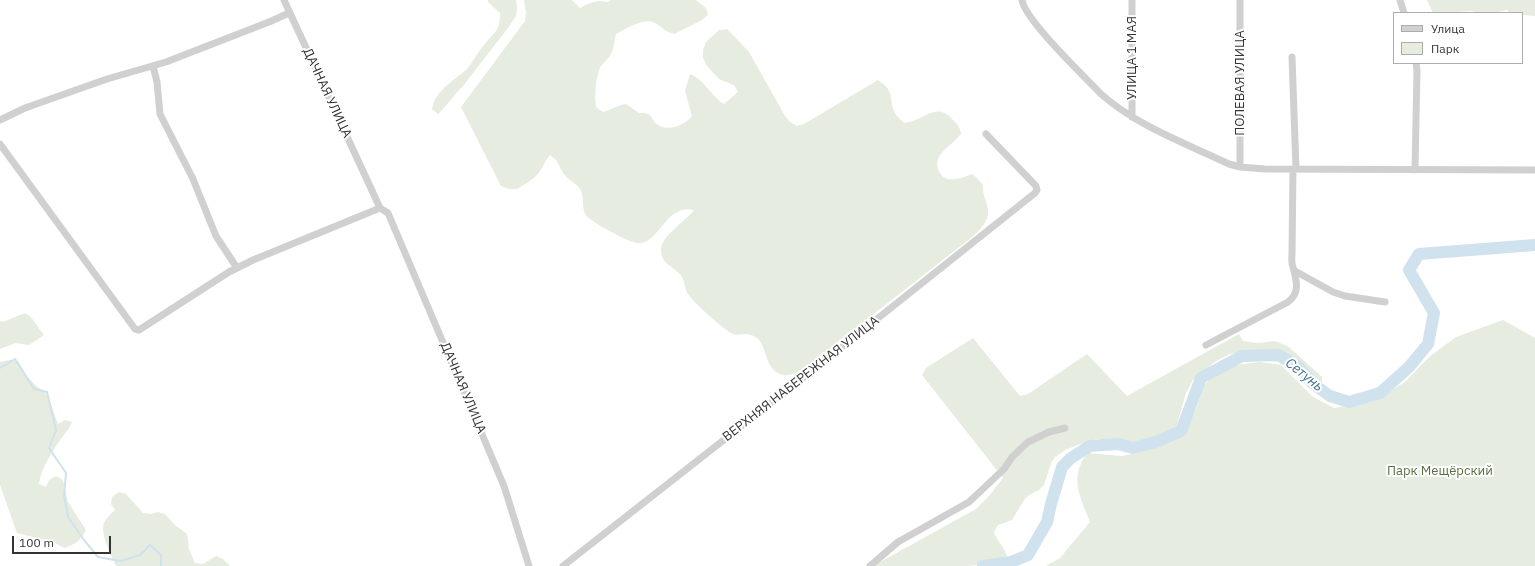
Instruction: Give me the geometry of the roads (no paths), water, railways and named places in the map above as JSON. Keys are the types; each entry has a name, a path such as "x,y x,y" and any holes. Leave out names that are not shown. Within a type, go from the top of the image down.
{"street":[{"name":"ДАЧНАЯ УЛИЦА","path":"284,0 380,208 388,213 504,486 529,566"},
{"path":"1022,0 1022,5 1032,21 1101,94 1132,117 1152,128 1229,164 1240,167 1265,169 1535,170"},
{"name":"УЛИЦА 1 МАЯ","path":"1132,0 1132,117"},
{"name":"ПОЛЕВАЯ УЛИЦА","path":"1240,0 1240,167"},
{"path":"1400,0 1404,12"},
{"path":"0,120 25,108 107,79 153,66 262,25 289,13"},
{"path":"1206,345 1293,298 1296,293 1297,287 1295,271 1292,266 1294,169 1292,57"},
{"path":"1415,170 1416,64"},
{"path":"153,66 157,82 160,114 193,180 216,236 236,268"},
{"name":"ВЕРХНЯЯ НАБЕРЕЖНАЯ УЛИЦА","path":"563,566 1035,193 1037,190 1036,186 986,134"},
{"path":"0,144 137,330 141,330 236,268 380,208"},
{"path":"1295,271 1333,292 1345,296 1385,302"},
{"path":"870,566 898,542 976,497 1004,469 1012,457 1028,442 1050,432 1065,428"}],"waterway":[{"name":"Сетунь","path":"983,566 1011,562 1028,555 1047,522 1062,467 1071,458 1090,446 1118,444 1133,448 1156,442 1181,431 1201,378 1242,356 1278,355 1299,367 1312,383 1330,396 1349,402 1380,393 1409,367 1428,344 1434,313 1409,270 1419,254 1535,245"},
{"path":"0,368 15,359 34,389 47,392 56,430 49,448 66,473 64,496 68,517 84,540 98,557 120,561 140,555 150,545 161,555 161,566"}],"park label":[{"name":"Парк Мещёрский","path":"1440,471"}]}
